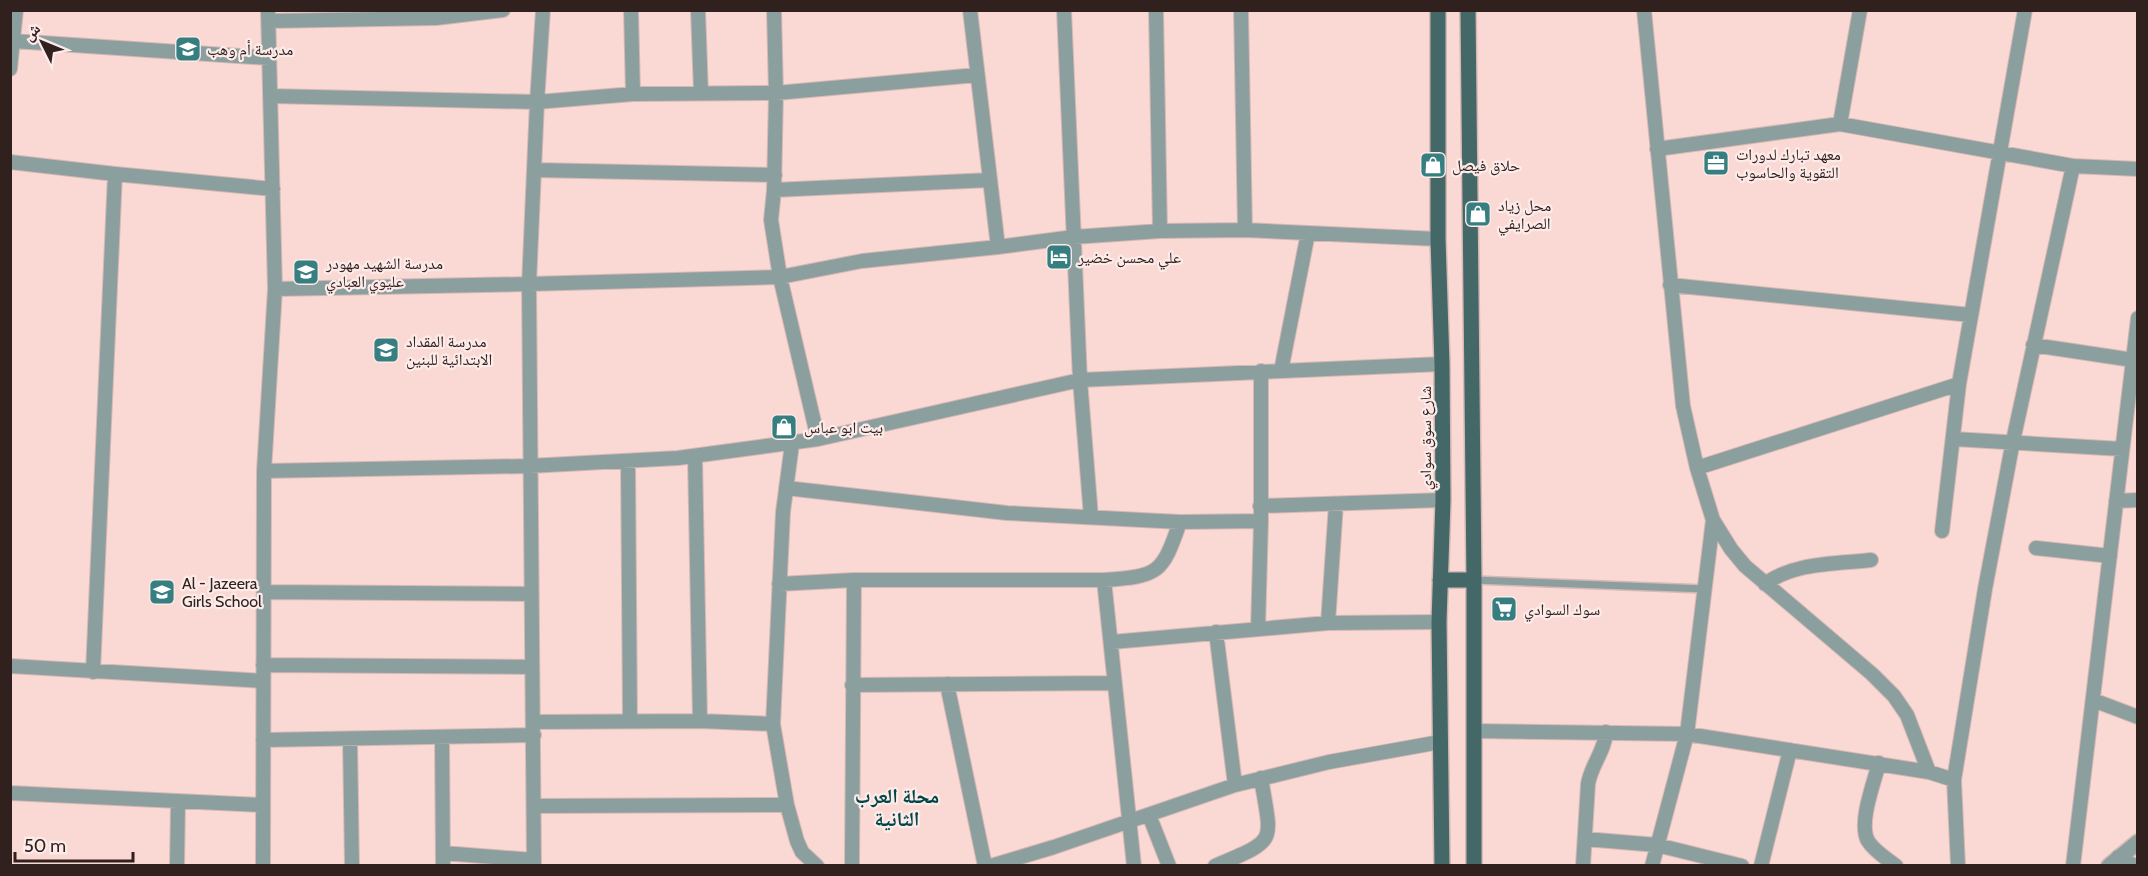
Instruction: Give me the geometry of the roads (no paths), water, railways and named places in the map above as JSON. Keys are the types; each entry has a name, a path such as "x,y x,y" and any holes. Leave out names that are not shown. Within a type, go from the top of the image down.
{"main road":[{"name":"شارع سوق سوادي","path":"1438,10 1438,239 1443,500 1439,622 1442,866"},
{"path":"1468,10 1474,580 1474,866"},
{"path":"1440,580 1474,580"}],"street":[{"path":"10,69 16,10"},
{"path":"263,866 264,471 275,289 269,16 436,18 503,10"},
{"path":"442,737 443,859 534,863 529,284 543,10"},
{"path":"631,10 633,94"},
{"path":"698,10 701,93"},
{"path":"774,10 776,93 771,220 780,277 818,440"},
{"path":"970,10 998,247"},
{"path":"1064,10 1080,380 1091,518"},
{"path":"1156,10 1160,231"},
{"path":"1241,10 1245,230"},
{"path":"1644,10 1683,406 1696,468 1713,520 1745,566 1872,674 1894,696 1907,715 1929,771"},
{"path":"1840,124 1860,10"},
{"path":"1942,531 1959,384 2025,10"},
{"path":"13,41 270,58"},
{"path":"270,96 537,102 633,94 776,93 977,75"},
{"path":"1657,149 1840,124 2073,166 2138,169"},
{"path":"10,162 273,189"},
{"path":"1958,866 1954,780 1985,589 2013,441 2073,166"},
{"path":"534,170 774,182 990,180"},
{"path":"93,672 115,174"},
{"path":"275,289 780,277 862,261 1074,237 1160,231 1245,230 1438,239"},
{"path":"1281,371 1308,233"},
{"path":"1670,285 1971,315"},
{"path":"2073,866 2138,318"},
{"path":"2033,345 2133,360"},
{"path":"264,471 529,466 695,456 818,440 1080,380 1442,364"},
{"path":"1258,629 1261,371"},
{"path":"1696,468 1959,384"},
{"path":"1954,439 2122,449"},
{"path":"792,444 786,488 779,584 773,724 787,805 802,852 818,866"},
{"path":"695,456 700,721"},
{"path":"628,461 630,721"},
{"path":"786,488 1007,513 1180,522 1261,520"},
{"path":"1260,506 1443,500"},
{"path":"2116,501 2138,500"},
{"path":"1328,623 1336,504"},
{"path":"1653,866 1687,734 1713,520"},
{"path":"779,584 854,580 1135,578 1147,576 1166,560 1180,522"},
{"path":"2036,548 2109,556"},
{"path":"1765,585 1795,569 1871,560"},
{"path":"852,866 854,580"},
{"path":"1104,580 1134,866"},
{"path":"264,592 531,594"},
{"path":"1112,642 1328,623 1439,622"},
{"path":"1216,632 1235,785"},
{"path":"263,665 532,667"},
{"path":"10,666 263,681"},
{"path":"852,685 1115,683"},
{"path":"947,684 985,866"},
{"path":"2092,700 2138,717"},
{"path":"263,740 442,737 630,721 773,724"},
{"path":"1474,731 1687,734 1929,771 1954,780"},
{"path":"1583,866 1589,776 1603,748 1606,732"},
{"path":"350,739 352,866"},
{"path":"991,866 1054,847 1235,785 1329,762 1440,742"},
{"path":"1761,866 1790,750"},
{"path":"1879,764 1864,829 1872,846 1896,866"},
{"path":"1215,866 1253,850 1266,840 1269,825 1261,778"},
{"path":"10,794 262,806"},
{"path":"177,866 178,801"},
{"path":"535,806 787,805"},
{"path":"1149,815 1169,866"},
{"path":"1585,839 1657,845 1742,866"},
{"path":"2114,861 2138,842"},
{"path":"2114,861 2135,866"}],"lane":[{"path":"1474,580 1706,589"}],"place":[{"name":"مدرسة أم وهب","path":"188,49"},
{"name":"معهد تبارك لدورات التقوية والحاسوب","path":"1716,163"},
{"name":"حلاق فيصل","path":"1433,165"},
{"name":"محل زياد الصرايفي","path":"1478,214"},
{"name":"علي محسن خضير","path":"1059,257"},
{"name":"مدرسة الشهيد مهودر عليوي العبادي","path":"306,272"},
{"name":"مدرسة المقداد الابتدائية للبنين","path":"386,350"},
{"name":"بيت ابو عباس","path":"784,427"},
{"name":"Al - Jazeera Girls School","path":"162,592"},
{"name":"سوك السوادي","path":"1504,609"}],"district":[{"name":"محلة العرب الثانية","path":"897,808"}]}
